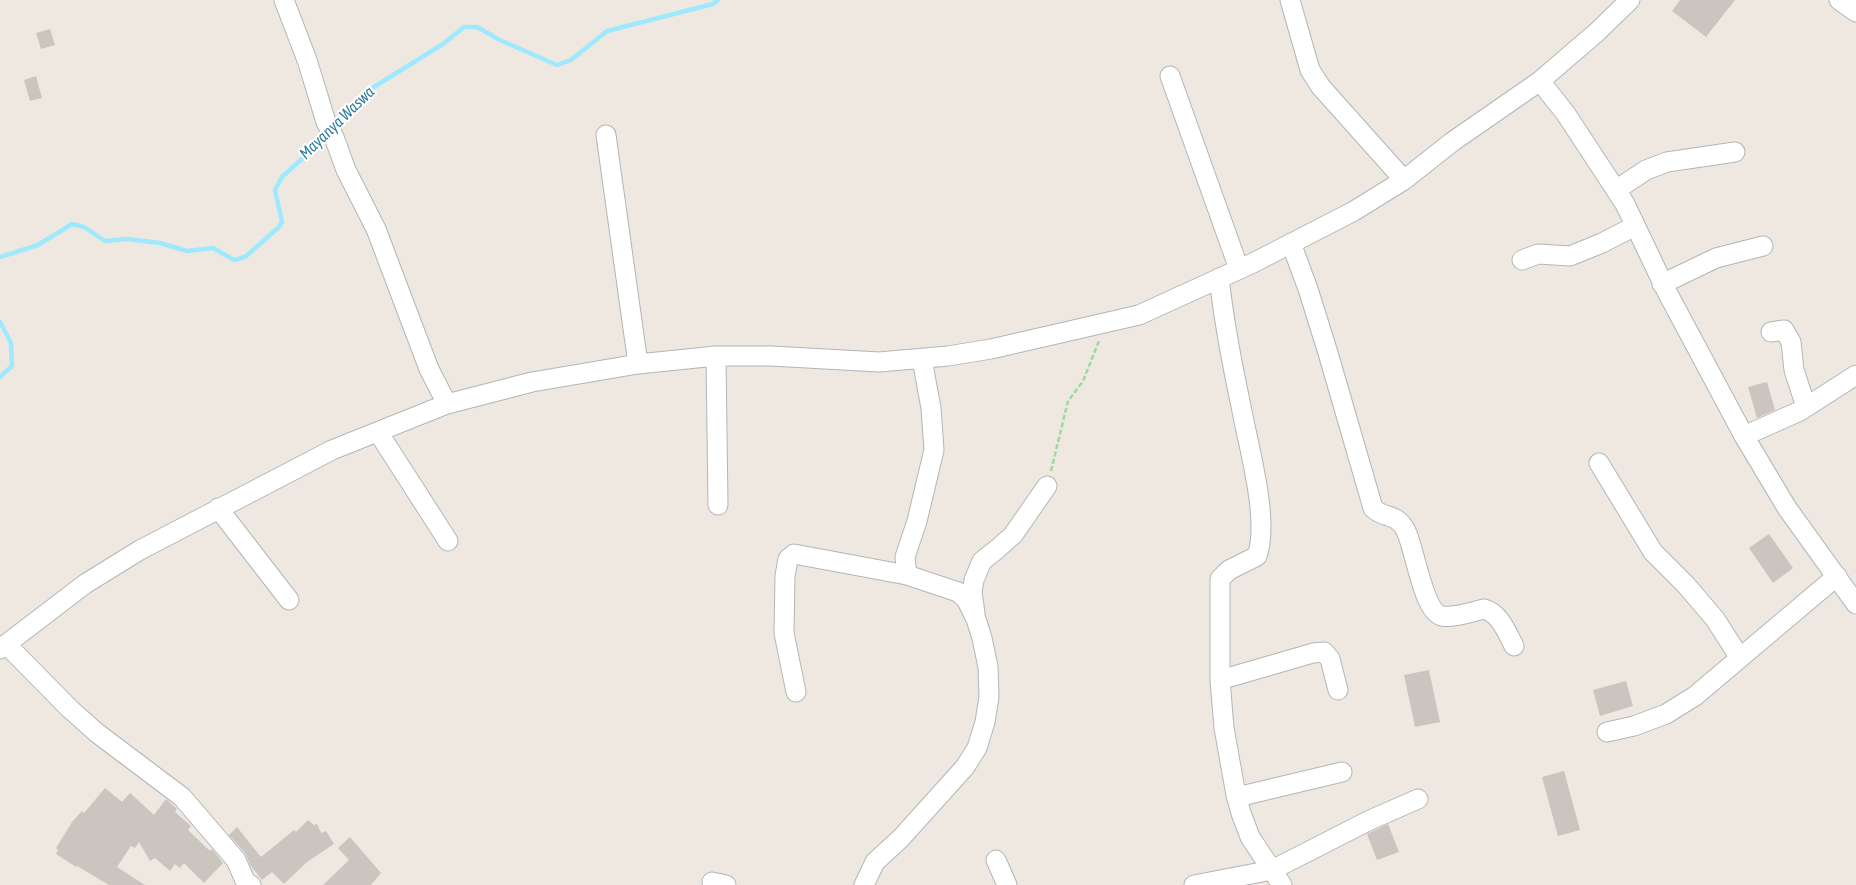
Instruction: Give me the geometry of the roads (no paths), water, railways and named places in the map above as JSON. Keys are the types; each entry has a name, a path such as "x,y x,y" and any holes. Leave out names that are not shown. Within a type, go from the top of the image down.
{"street":[{"path":"284,0 346,170 376,229 429,369 447,404"},
{"path":"1290,0 1310,70 1321,88 1404,180"},
{"path":"246,884 236,860 182,797 97,733 3,647 86,584 140,550 332,450 447,404 532,382 638,364 716,356 771,356 879,362 922,359 991,349 1139,315 1291,244 1354,211 1404,180 1452,142 1540,81 1597,32 1630,0"},
{"path":"1839,0 1856,12"},
{"path":"1170,76 1239,269"},
{"path":"1540,81 1566,114 1616,190 1662,284 1744,436 1786,508 1855,599"},
{"path":"606,135 638,364"},
{"path":"1616,190 1646,170 1667,162 1735,152"},
{"path":"1522,260 1538,254 1570,256 1635,226"},
{"path":"1291,244 1308,289 1328,353 1373,508 1376,512 1393,517 1406,530 1428,602 1435,614 1444,616 1484,609 1489,610 1495,614 1514,646"},
{"path":"1662,284 1716,258 1763,246"},
{"path":"1220,278 1222,308 1253,463 1260,511 1261,535 1257,556 1229,570 1220,579 1220,680 1224,728 1237,797 1250,837 1277,877"},
{"path":"1771,332 1784,330 1791,342 1794,370 1806,407"},
{"path":"716,356 718,506"},
{"path":"907,575 905,557 917,521 934,450 931,408 922,359"},
{"path":"1744,436 1806,407 1856,375"},
{"path":"378,432 448,540"},
{"path":"1599,463 1654,552 1686,585 1709,613 1740,658"},
{"path":"976,619 972,592 974,580 982,561 1013,535 1047,486"},
{"path":"218,508 290,600"},
{"path":"796,692 784,633 785,576 788,559 794,554 907,575 958,592 966,599 976,619 988,667 989,697 985,722 977,748 965,767 900,838 875,862 864,885"},
{"path":"1607,732 1634,726 1666,714 1695,696 1837,576"},
{"path":"1220,680 1313,653 1324,652 1330,659 1338,690"},
{"path":"1237,797 1342,772"},
{"path":"1194,885 1277,877 1370,820 1418,799"},
{"path":"996,860 1007,885"}],"waterway":[{"name":"Mayanya Waswa","path":"333,125 369,90 443,44 464,27 477,27 500,40 557,65 571,60 607,31 713,4 718,0"},
{"name":"Mayanya Waswa","path":"0,257 38,245 72,224 84,227 105,241 127,239 160,243 187,251 213,248 234,260 245,257 279,227 282,222 275,190 282,177 304,157 325,132"},
{"name":"Mayanya Waswa","path":"0,322 11,343 12,366 0,377"}]}
